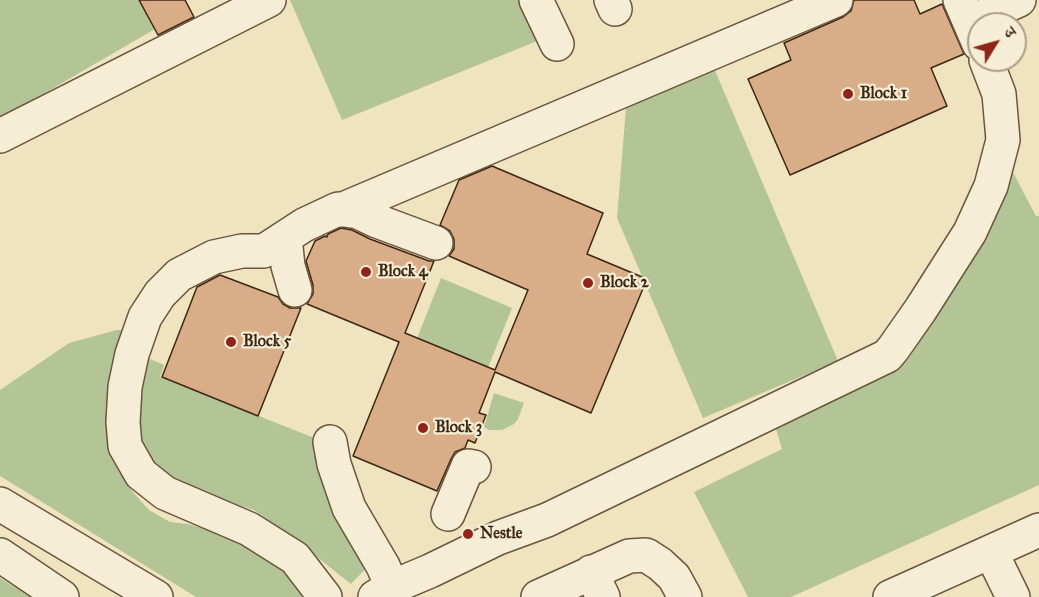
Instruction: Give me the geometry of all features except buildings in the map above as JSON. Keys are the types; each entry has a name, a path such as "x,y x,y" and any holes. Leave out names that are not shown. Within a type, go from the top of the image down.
{"street":[{"path":"0,136 235,8 269,0"},
{"path":"536,0 557,44"},
{"path":"341,210 836,0"},
{"path":"992,12 1019,0"},
{"path":"330,442 334,464 349,508 383,566 383,592 498,538 547,520 887,356 921,309 964,241 990,186 1003,140 999,93 991,72"},
{"path":"325,597 295,558 249,529 165,493 141,474 125,446 123,422 125,387 132,354 145,317 160,294 179,275 214,257 242,251 264,251 304,225 338,209 358,212 436,243"},
{"path":"285,238 288,266 295,290"},
{"path":"448,514 468,466 474,467"},
{"path":"0,504 156,597"},
{"path":"897,596 1039,530"},
{"path":"991,552 1013,597"},
{"path":"0,555 62,597"},
{"path":"538,597 597,585 629,556 646,555 674,577 685,597"}],"green space":[{"path":"0,0 140,0 155,29 0,119"},
{"path":"290,0 530,0 547,37 342,120"},
{"path":"711,61 838,361 703,418 617,218 627,96"},
{"path":"1008,163 1036,216 1039,216 1039,485 791,597 748,597 694,492 782,449 776,429 892,373 907,361 944,301"},
{"path":"441,278 512,308 485,375 414,346"},
{"path":"117,330 130,330 112,426 117,468 132,491 149,510 170,522 188,524 231,536 282,567 307,597 196,597 0,476 0,390 69,343"},
{"path":"148,358 164,365 160,377 312,437 347,534 358,556 368,566 351,584 254,510 207,496 178,484 154,466 140,442 138,380"},
{"path":"494,393 524,403 514,424 502,430 489,430 484,427"},
{"path":"0,578 31,597 0,597"}],"place":[{"name":"Block 1","path":"848,94"},
{"name":"Block 4","path":"366,272"},
{"name":"Block 2","path":"588,283"},
{"name":"Block 5","path":"231,342"},
{"name":"Block 3","path":"423,428"},
{"name":"Nestle","path":"468,534"}]}
